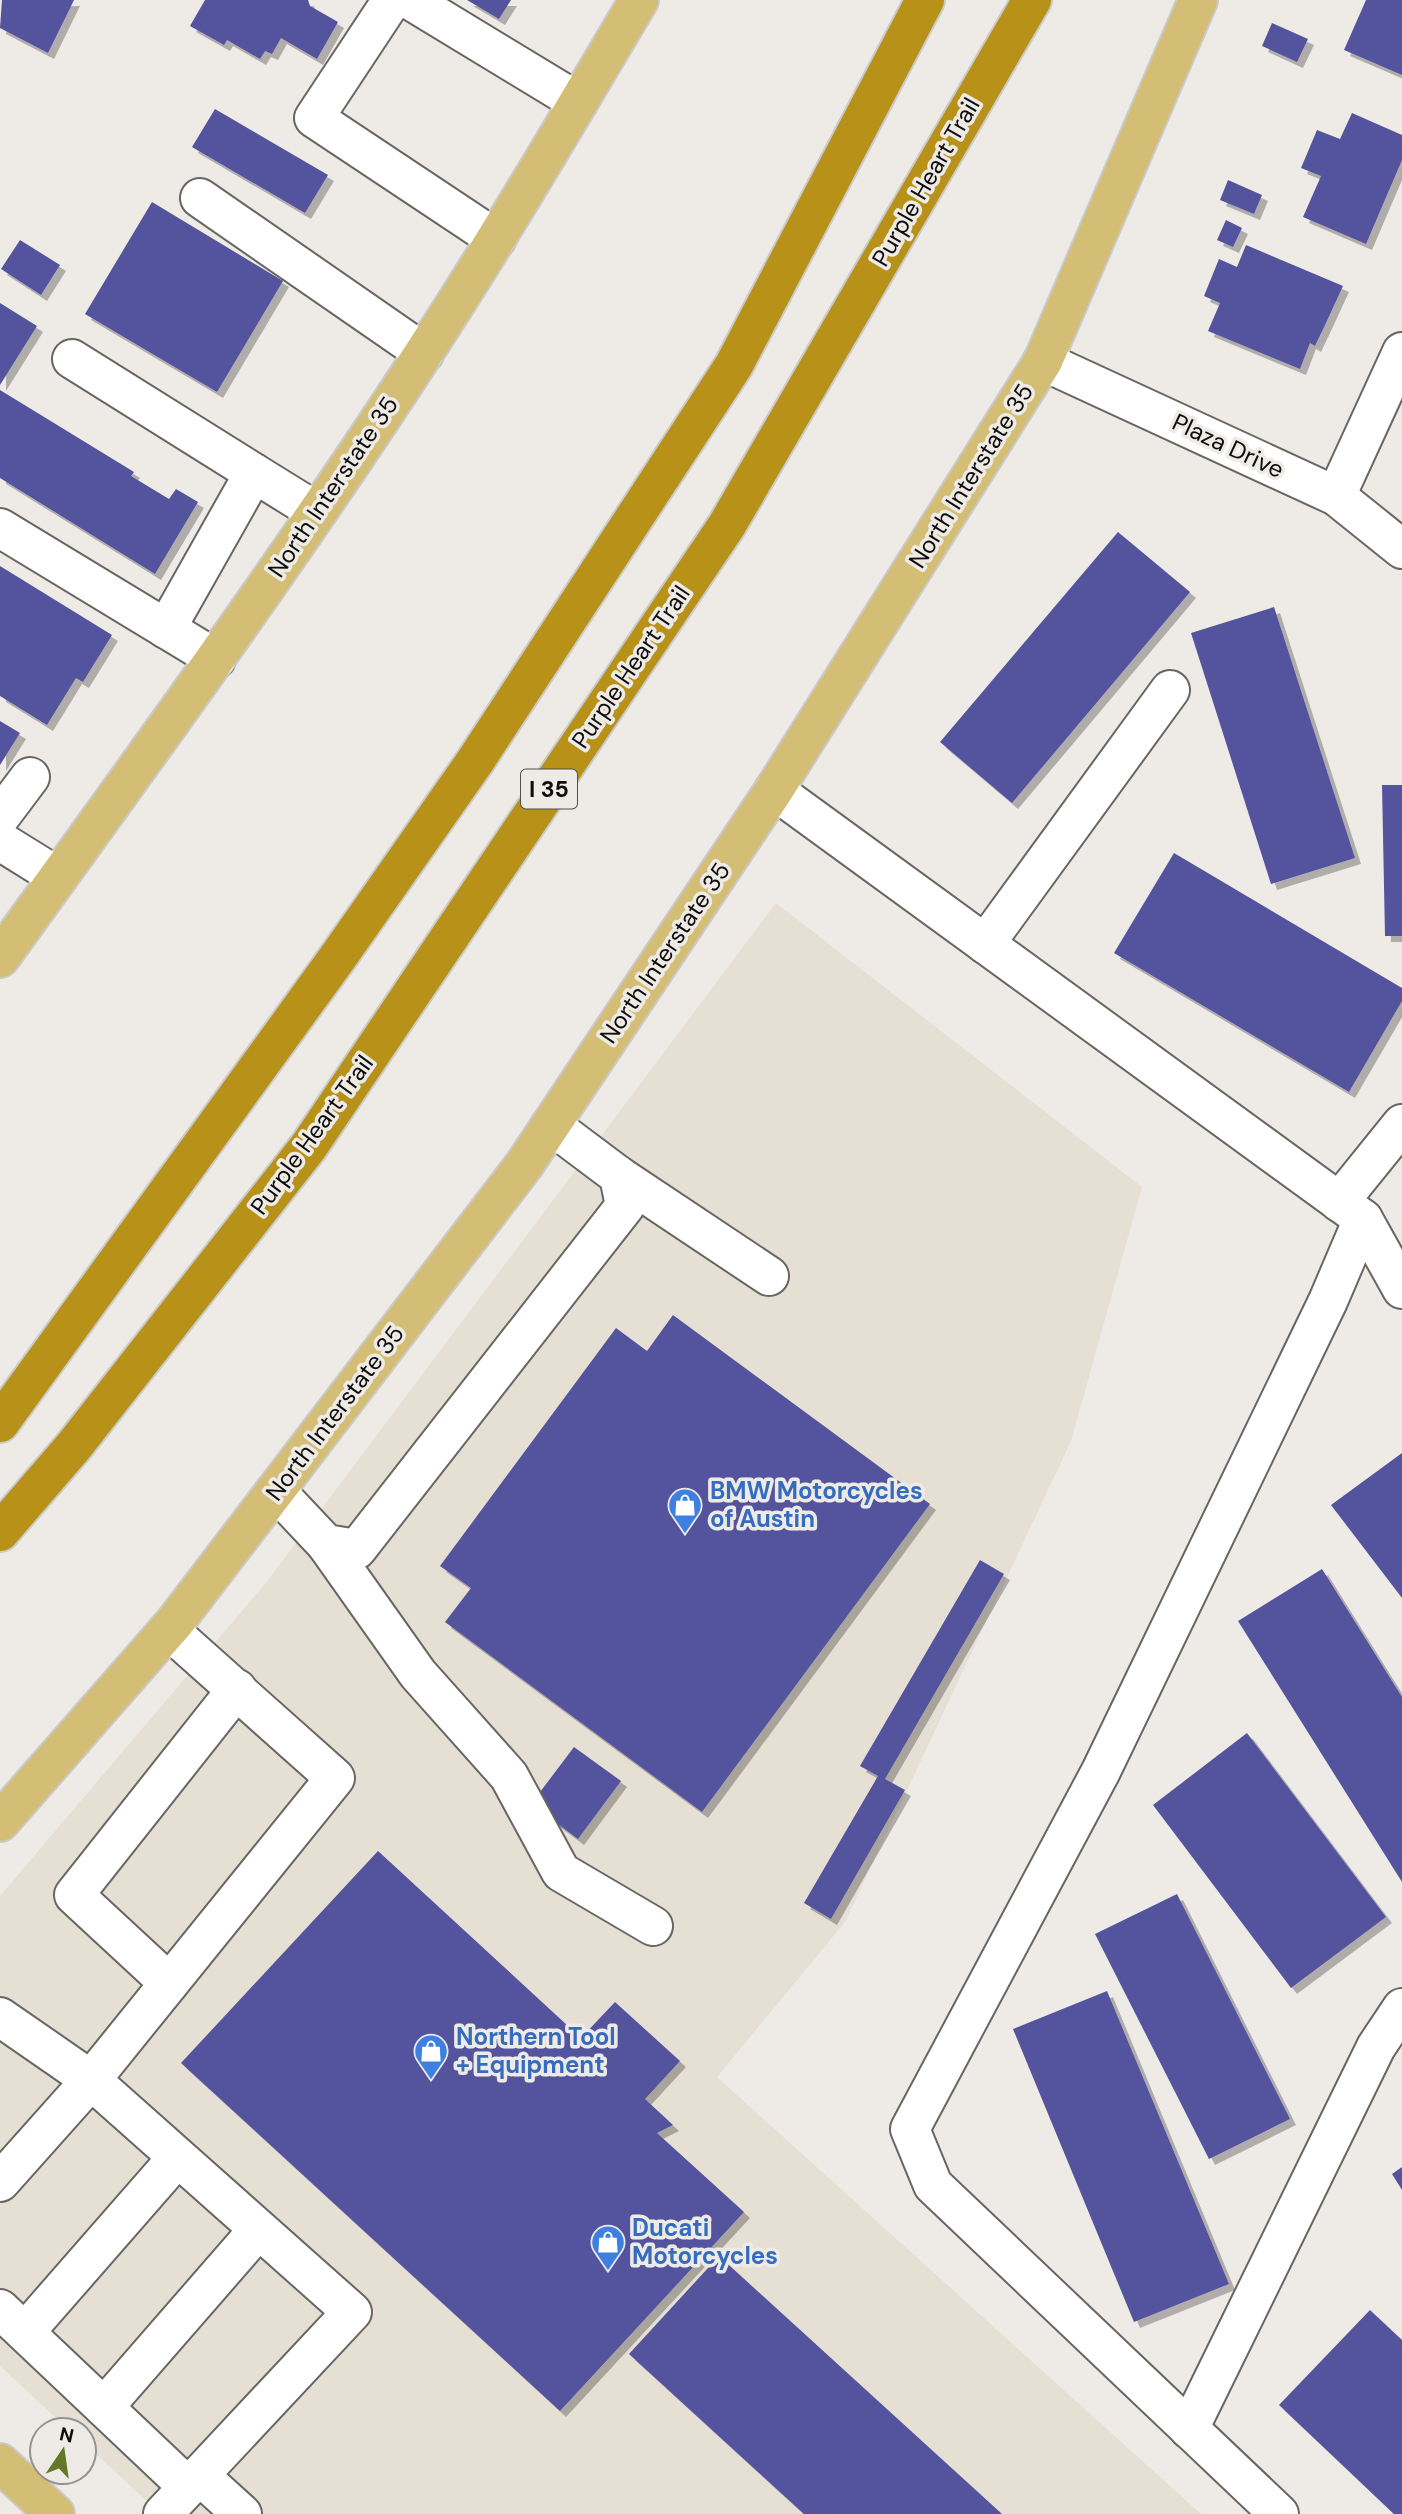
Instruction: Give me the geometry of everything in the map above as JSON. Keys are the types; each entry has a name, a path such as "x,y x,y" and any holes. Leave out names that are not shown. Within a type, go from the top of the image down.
{"highway":[{"path":"0,1423 338,957 476,760 726,377 925,0"},
{"name":"Purple Heart Trail","path":"0,1532 74,1446 309,1146 727,525 1032,0"}],"main road":[{"name":"North Interstate 35","path":"0,958 216,659 424,353 496,239 639,0"},
{"name":"North Interstate 35","path":"0,1822 169,1630 524,1165 774,790 1042,361 1198,0"},
{"path":"0,2463 55,2514"}],"street":[{"path":"392,0 314,118 496,239"},
{"path":"410,0 578,102"},
{"path":"200,198 424,353"},
{"path":"1336,496 1402,352"},
{"path":"72,359 317,512"},
{"name":"Plaza Drive","path":"1042,361 1336,496 1402,549"},
{"path":"166,629 254,473"},
{"path":"0,528 216,659"},
{"path":"985,944 1170,690"},
{"path":"0,817 30,777"},
{"path":"774,790 1351,1211 1402,1289"},
{"path":"0,841 58,877"},
{"path":"1279,2514 933,2185 910,2129 1101,1771 1328,1301 1351,1211 1402,1124"},
{"path":"551,1125 619,1176 769,1276"},
{"path":"326,1544 357,1549 625,1206 619,1176"},
{"path":"275,1491 326,1544 418,1674 509,1776 561,1872 653,1926"},
{"path":"0,2182 91,2080 334,1778 169,1630"},
{"path":"169,1983 74,1895 237,1689"},
{"path":"1189,2429 1376,2047 1402,2008"},
{"path":"0,2017 91,2080 352,2312 184,2492"},
{"path":"177,2158 12,2321 104,2407 184,2492 242,2514"},
{"path":"104,2407 258,2230"}],"shaded area":[{"path":"776,903 1142,1187 1071,1441 845,1922 717,2077 1201,2514 161,2514 98,2456 98,2416 54,2416 0,2366 0,1896 265,1584"}],"building":[{"path":"2,0 74,0 48,53 0,28"},
{"path":"205,0 308,0 310,6 338,22 317,59 281,38 272,54 265,51 260,59 227,40 224,45 190,26"},
{"path":"467,0 511,0 499,19"},
{"path":"1366,0 1402,0 1402,75 1344,50"},
{"path":"1272,23 1308,39 1297,62 1262,46"},
{"path":"215,109 328,175 305,213 192,147"},
{"path":"1352,113 1402,135 1402,160 1366,244 1303,217 1321,176 1301,168 1317,130 1340,139"},
{"path":"1228,180 1262,195 1254,214 1220,200"},
{"path":"152,202 283,281 217,392 85,314"},
{"path":"1226,220 1242,228 1233,247 1217,240"},
{"path":"20,240 60,265 41,295 1,269"},
{"path":"1246,245 1343,286 1315,346 1310,343 1300,369 1208,331 1220,303 1204,296 1219,259 1237,267"},
{"path":"0,303 37,326 0,385"},
{"path":"0,390 134,472 131,476 169,499 176,489 198,502 155,574 0,478"},
{"path":"1118,532 1190,592 1012,803 940,742"},
{"path":"0,566 112,635 83,682 76,678 47,725 0,696"},
{"path":"1274,607 1355,858 1271,884 1191,633"},
{"path":"0,721 20,733 0,765"},
{"path":"1382,785 1402,785 1402,936 1385,936"},
{"path":"1174,853 1402,988 1402,1001 1349,1092 1114,953"},
{"name":"BMW Motorcycles of Austin","path":"673,1315 930,1504 702,1812 445,1622 471,1588 440,1566 616,1328 647,1351"},
{"path":"1402,1453 1402,1598 1331,1505"},
{"path":"980,1560 1004,1574 885,1779 905,1790 831,1919 804,1903 878,1776 860,1766"},
{"path":"1322,1569 1402,1697 1402,1882 1238,1621"},
{"path":"1247,1733 1386,1917 1291,1988 1153,1805"},
{"path":"574,1747 621,1781 578,1839 531,1804"},
{"name":"Northern Tool + Equipment","path":"378,1851 581,2038 615,2002 680,2061 645,2099 673,2125 657,2133 744,2212 560,2411 181,2063"},
{"path":"1177,1894 1290,2119 1209,2159 1095,1934"},
{"path":"1107,1991 1229,2284 1134,2322 1013,2029"},
{"path":"1402,2167 1402,2190 1392,2174"},
{"path":"719,2256 1002,2514 804,2514 629,2354"},
{"path":"1370,2310 1402,2340 1402,2514 1394,2514 1279,2405"}],"place":[{"name":"BMW Motorcycles of Austin","path":"685,1535"},
{"name":"Northern Tool + Equipment","path":"431,2081"},
{"name":"Ducati Motorcycles","path":"608,2272"}]}
